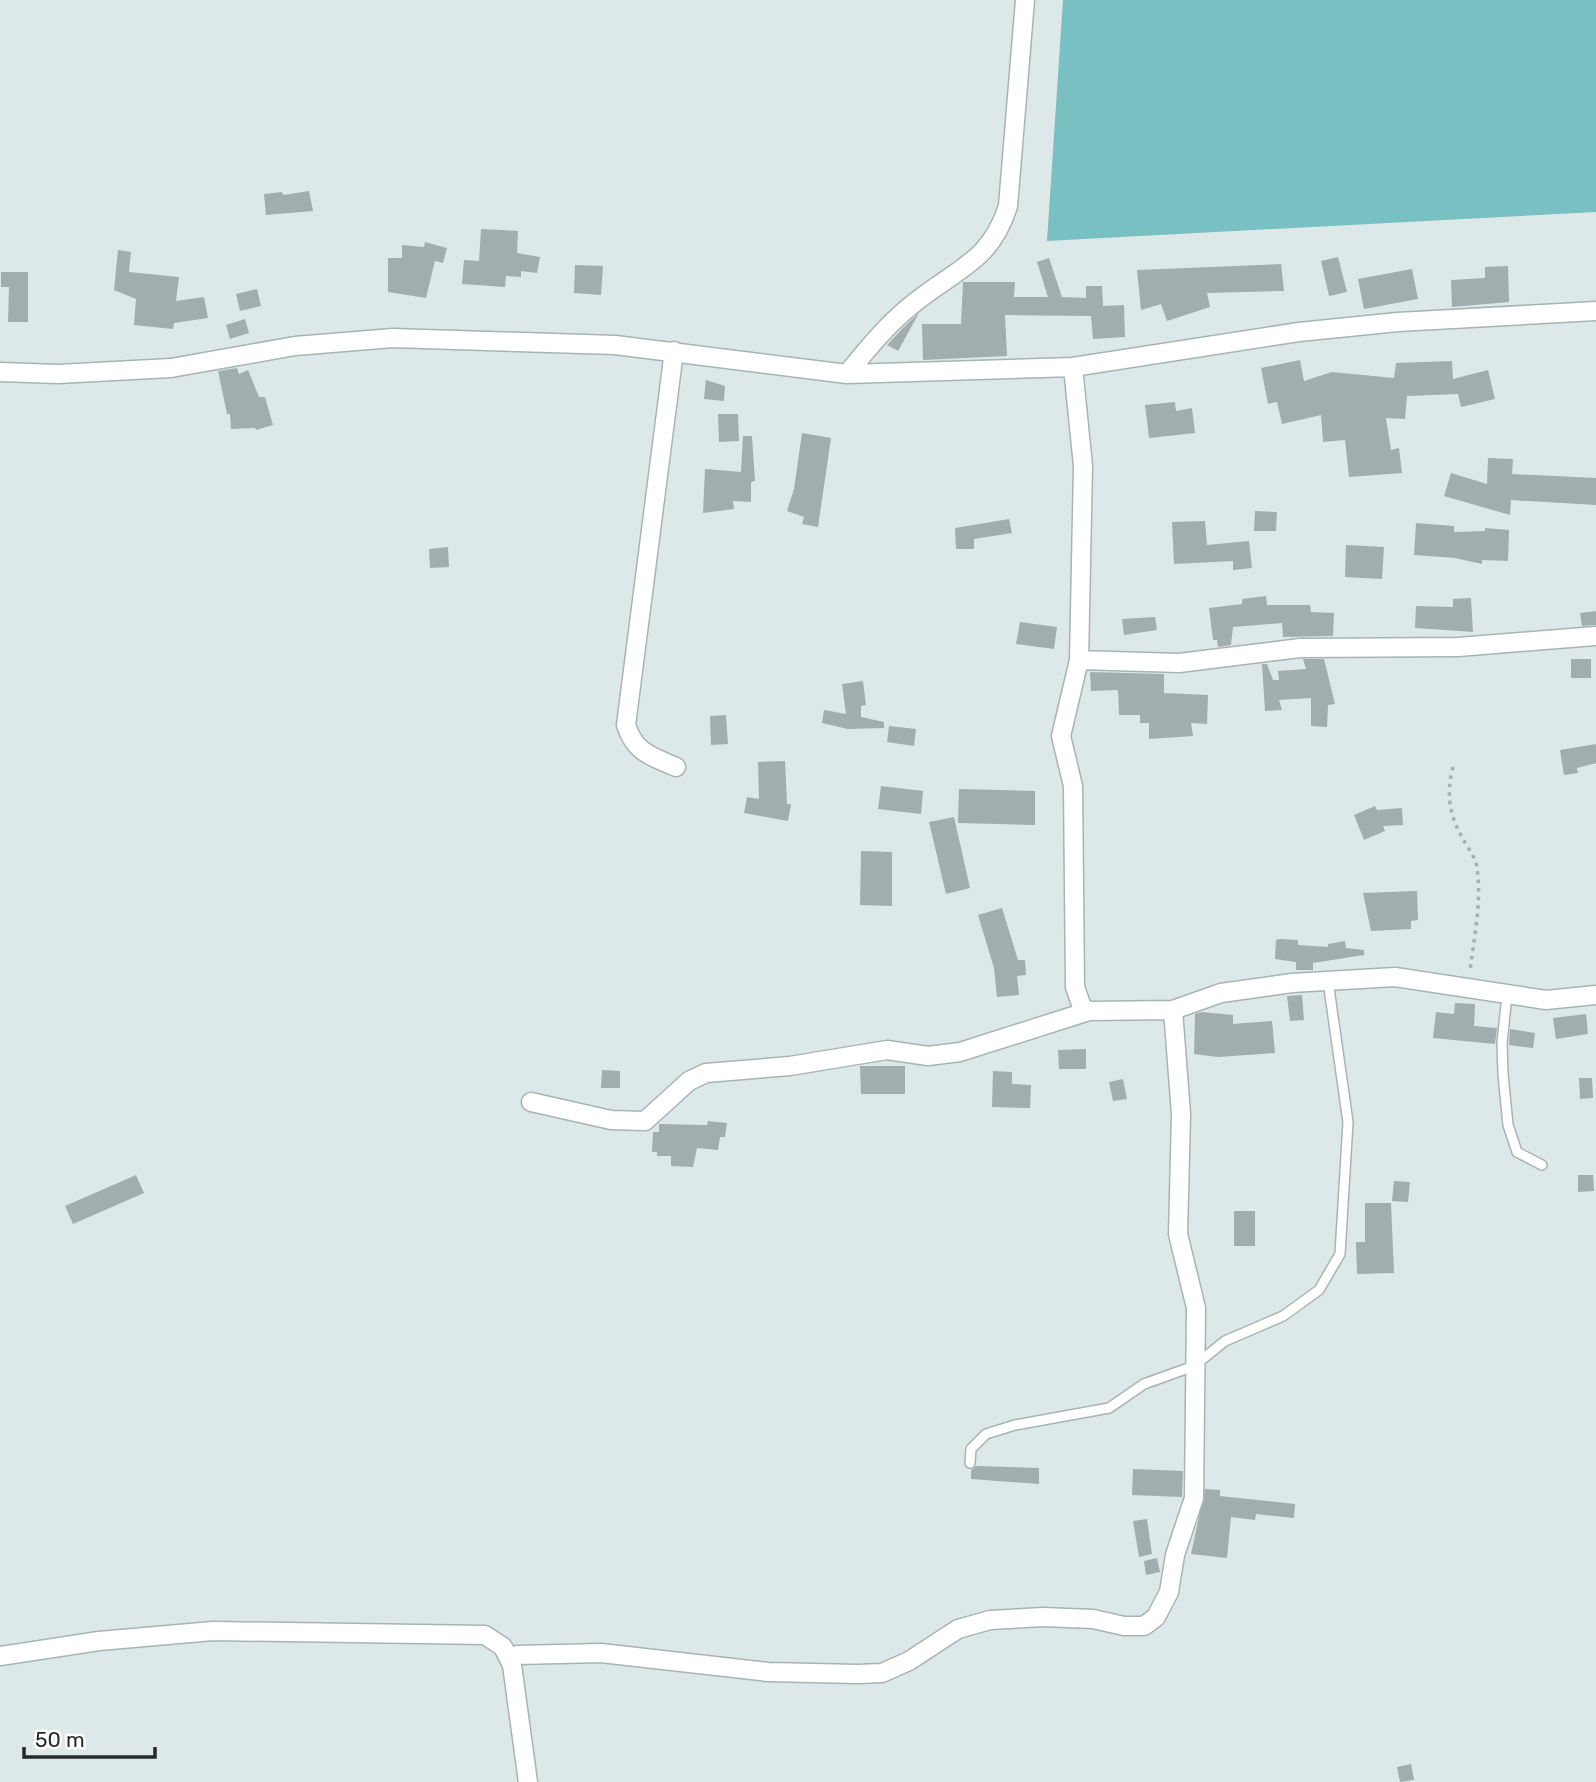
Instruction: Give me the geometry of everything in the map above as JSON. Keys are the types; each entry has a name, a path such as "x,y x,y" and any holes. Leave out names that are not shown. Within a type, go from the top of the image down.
{"street":[{"path":"847,374 884,329 917,300 988,248 1000,230 1008,206 1025,0"},
{"path":"0,372 58,374 171,368 295,346 393,338 615,345 847,374 1073,367 1299,332 1398,322 1596,311"},
{"path":"674,351 626,725 631,741 644,752 676,767"},
{"path":"1073,367 1083,466 1079,660 1061,736 1073,786 1075,987 1078,1001 1089,1011"},
{"path":"1079,660 1179,663 1300,649 1458,647 1596,636"},
{"path":"531,1102 611,1120 645,1121 689,1081 706,1073 790,1066 887,1050 928,1056 960,1052 1089,1011 1173,1010 1221,993 1328,981 1395,977 1546,1000 1596,996"},
{"path":"517,1655 601,1653 768,1672 882,1673 909,1661 958,1629 990,1620 1068,1618 1144,1626 1156,1617 1170,1592 1175,1555 1194,1498 1196,1308 1178,1234 1181,1114 1173,1010"},
{"path":"0,1656 99,1641 214,1631 485,1635 503,1647 512,1665 528,1782"}],"lane":[{"path":"970,1463 971,1449 986,1434 1109,1408 1144,1384 1194,1366 1212,1348 1283,1316 1319,1290 1340,1254 1348,1122 1328,981"},
{"path":"1507,995 1502,1043 1508,1125 1517,1152 1542,1165"}],"path":[{"path":"1452,767 1447,789 1448,801 1455,825 1477,865 1479,885 1468,987"}],"shaded area":[{"path":"1063,0 1596,0 1596,212 1047,241"}],"building":[{"path":"309,191 313,211 266,215 264,194 282,192 283,195"},
{"path":"481,229 518,231 517,253 540,257 537,273 521,271 521,277 506,276 505,287 462,284 464,260 479,261"},
{"path":"425,242 447,248 443,263 435,261 426,298 388,292 388,258 402,258 402,245 424,247"},
{"path":"118,250 131,252 129,272 179,277 176,301 204,297 208,318 174,323 173,329 134,325 136,299 114,290"},
{"path":"1338,257 1347,292 1329,296 1321,261"},
{"path":"1049,258 1062,297 1086,298 1086,286 1102,286 1103,306 1124,305 1125,337 1093,339 1091,316 1005,315 1007,356 923,360 922,324 961,324 963,282 1015,282 1014,297 1048,297 1037,262"},
{"path":"1281,264 1284,291 1207,293 1210,307 1167,321 1161,304 1141,310 1137,270"},
{"path":"575,265 603,266 601,295 574,293"},
{"path":"1508,266 1509,302 1452,307 1451,280 1485,278 1485,267"},
{"path":"1412,269 1418,299 1364,309 1358,279"},
{"path":"1,272 28,272 28,322 8,322 9,287 1,287"},
{"path":"257,289 261,306 240,311 236,294"},
{"path":"919,313 898,351 887,345 906,325"},
{"path":"245,319 249,333 230,339 226,325"},
{"path":"1300,360 1304,381 1332,372 1394,378 1396,363 1452,361 1453,379 1488,370 1495,399 1461,407 1458,394 1407,396 1405,419 1386,418 1391,450 1399,448 1402,473 1349,477 1345,440 1323,442 1321,415 1282,424 1277,402 1268,404 1261,368"},
{"path":"237,368 239,374 248,370 259,397 265,397 273,425 256,430 231,429 230,414 227,414 218,371"},
{"path":"706,380 725,386 724,401 704,399"},
{"path":"1175,402 1176,411 1192,408 1195,433 1149,438 1145,405"},
{"path":"718,414 738,414 739,441 719,442"},
{"path":"802,433 831,438 818,527 802,524 804,517 787,511 794,489"},
{"path":"743,436 752,436 755,481 751,482 751,502 733,501 734,509 703,513 705,469 741,472"},
{"path":"1488,458 1513,459 1512,474 1596,478 1596,505 1511,500 1510,515 1444,496 1451,473 1487,484"},
{"path":"1255,511 1277,512 1276,531 1254,531"},
{"path":"1009,519 1012,533 974,539 974,549 956,549 955,528"},
{"path":"1205,521 1207,545 1249,541 1252,568 1233,570 1233,561 1174,564 1172,522"},
{"path":"1416,523 1454,526 1454,532 1485,531 1485,528 1509,530 1508,561 1482,560 1482,564 1455,558 1414,555"},
{"path":"1346,545 1384,547 1382,579 1345,577"},
{"path":"448,547 449,567 430,568 429,549"},
{"path":"1266,596 1267,605 1310,605 1311,612 1334,613 1333,636 1283,637 1282,623 1233,627 1231,645 1218,647 1217,640 1213,640 1209,608 1242,604 1242,599"},
{"path":"1471,598 1473,632 1415,628 1416,606 1453,607 1453,599"},
{"path":"1596,611 1596,625 1582,626 1580,613"},
{"path":"1155,617 1157,630 1124,635 1122,619"},
{"path":"1020,622 1057,627 1054,649 1016,644"},
{"path":"1303,659 1324,659 1335,704 1328,705 1327,727 1311,726 1311,698 1279,700 1282,710 1265,711 1262,664 1267,664 1273,680 1279,680 1278,671 1306,669"},
{"path":"1571,659 1591,659 1591,678 1571,678"},
{"path":"1090,672 1164,674 1164,693 1208,695 1207,724 1191,723 1193,736 1149,739 1149,723 1140,723 1140,715 1119,715 1118,690 1091,691"},
{"path":"863,681 866,705 861,706 861,717 884,722 884,728 848,729 822,723 824,710 846,714 842,684"},
{"path":"726,715 728,744 711,745 710,716"},
{"path":"889,726 916,729 914,746 887,742"},
{"path":"1596,744 1596,763 1577,768 1578,773 1564,775 1560,750"},
{"path":"785,761 787,804 791,804 788,821 744,813 747,797 759,799 758,762"},
{"path":"881,786 923,791 921,814 878,809"},
{"path":"959,789 1035,791 1035,825 958,823"},
{"path":"1375,806 1377,810 1402,808 1403,825 1383,826 1385,831 1364,840 1354,815"},
{"path":"954,817 970,888 946,894 929,822"},
{"path":"861,851 892,852 892,906 860,905"},
{"path":"1417,891 1418,920 1411,921 1411,929 1371,931 1363,893"},
{"path":"1002,908 1018,960 1025,960 1026,975 1017,976 1019,995 997,997 994,968 978,915"},
{"path":"1276,940 1298,940 1298,945 1328,947 1328,944 1345,941 1346,948 1364,950 1364,955 1313,963 1313,970 1296,970 1296,962 1275,959"},
{"path":"1302,995 1304,1020 1290,1021 1287,996"},
{"path":"1455,1003 1475,1004 1474,1026 1497,1028 1495,1044 1433,1038 1436,1012 1454,1014"},
{"path":"1202,1012 1233,1015 1233,1024 1272,1021 1275,1053 1218,1057 1194,1054 1195,1014"},
{"path":"1586,1014 1588,1034 1556,1039 1553,1018"},
{"path":"1510,1029 1535,1033 1533,1048 1509,1045"},
{"path":"1086,1049 1086,1069 1059,1069 1058,1050"},
{"path":"860,1066 905,1066 905,1094 861,1094"},
{"path":"602,1070 620,1071 620,1088 601,1088"},
{"path":"993,1071 1012,1072 1012,1084 1031,1085 1030,1108 992,1107"},
{"path":"1579,1078 1592,1078 1593,1098 1580,1099"},
{"path":"1123,1079 1127,1099 1113,1101 1109,1082"},
{"path":"708,1121 727,1123 725,1137 720,1137 718,1150 697,1148 693,1167 671,1166 671,1156 657,1156 657,1152 652,1152 653,1132 659,1132 659,1124 707,1125"},
{"path":"136,1175 144,1193 73,1224 65,1206"},
{"path":"1578,1175 1593,1175 1594,1191 1578,1192"},
{"path":"1394,1181 1410,1182 1408,1202 1392,1201"},
{"path":"1365,1203 1391,1203 1394,1273 1357,1274 1356,1242 1365,1242"},
{"path":"1234,1211 1255,1211 1255,1246 1234,1246"},
{"path":"976,1466 1039,1468 1039,1484 971,1479 971,1470"},
{"path":"1133,1469 1183,1471 1182,1497 1132,1495"},
{"path":"1205,1489 1220,1490 1220,1496 1295,1504 1294,1518 1256,1514 1255,1520 1231,1517 1227,1558 1191,1554"},
{"path":"1147,1519 1152,1554 1139,1557 1133,1521"},
{"path":"1157,1558 1160,1572 1146,1575 1144,1561"},
{"path":"1411,1764 1414,1780 1400,1782 1397,1767"}]}
